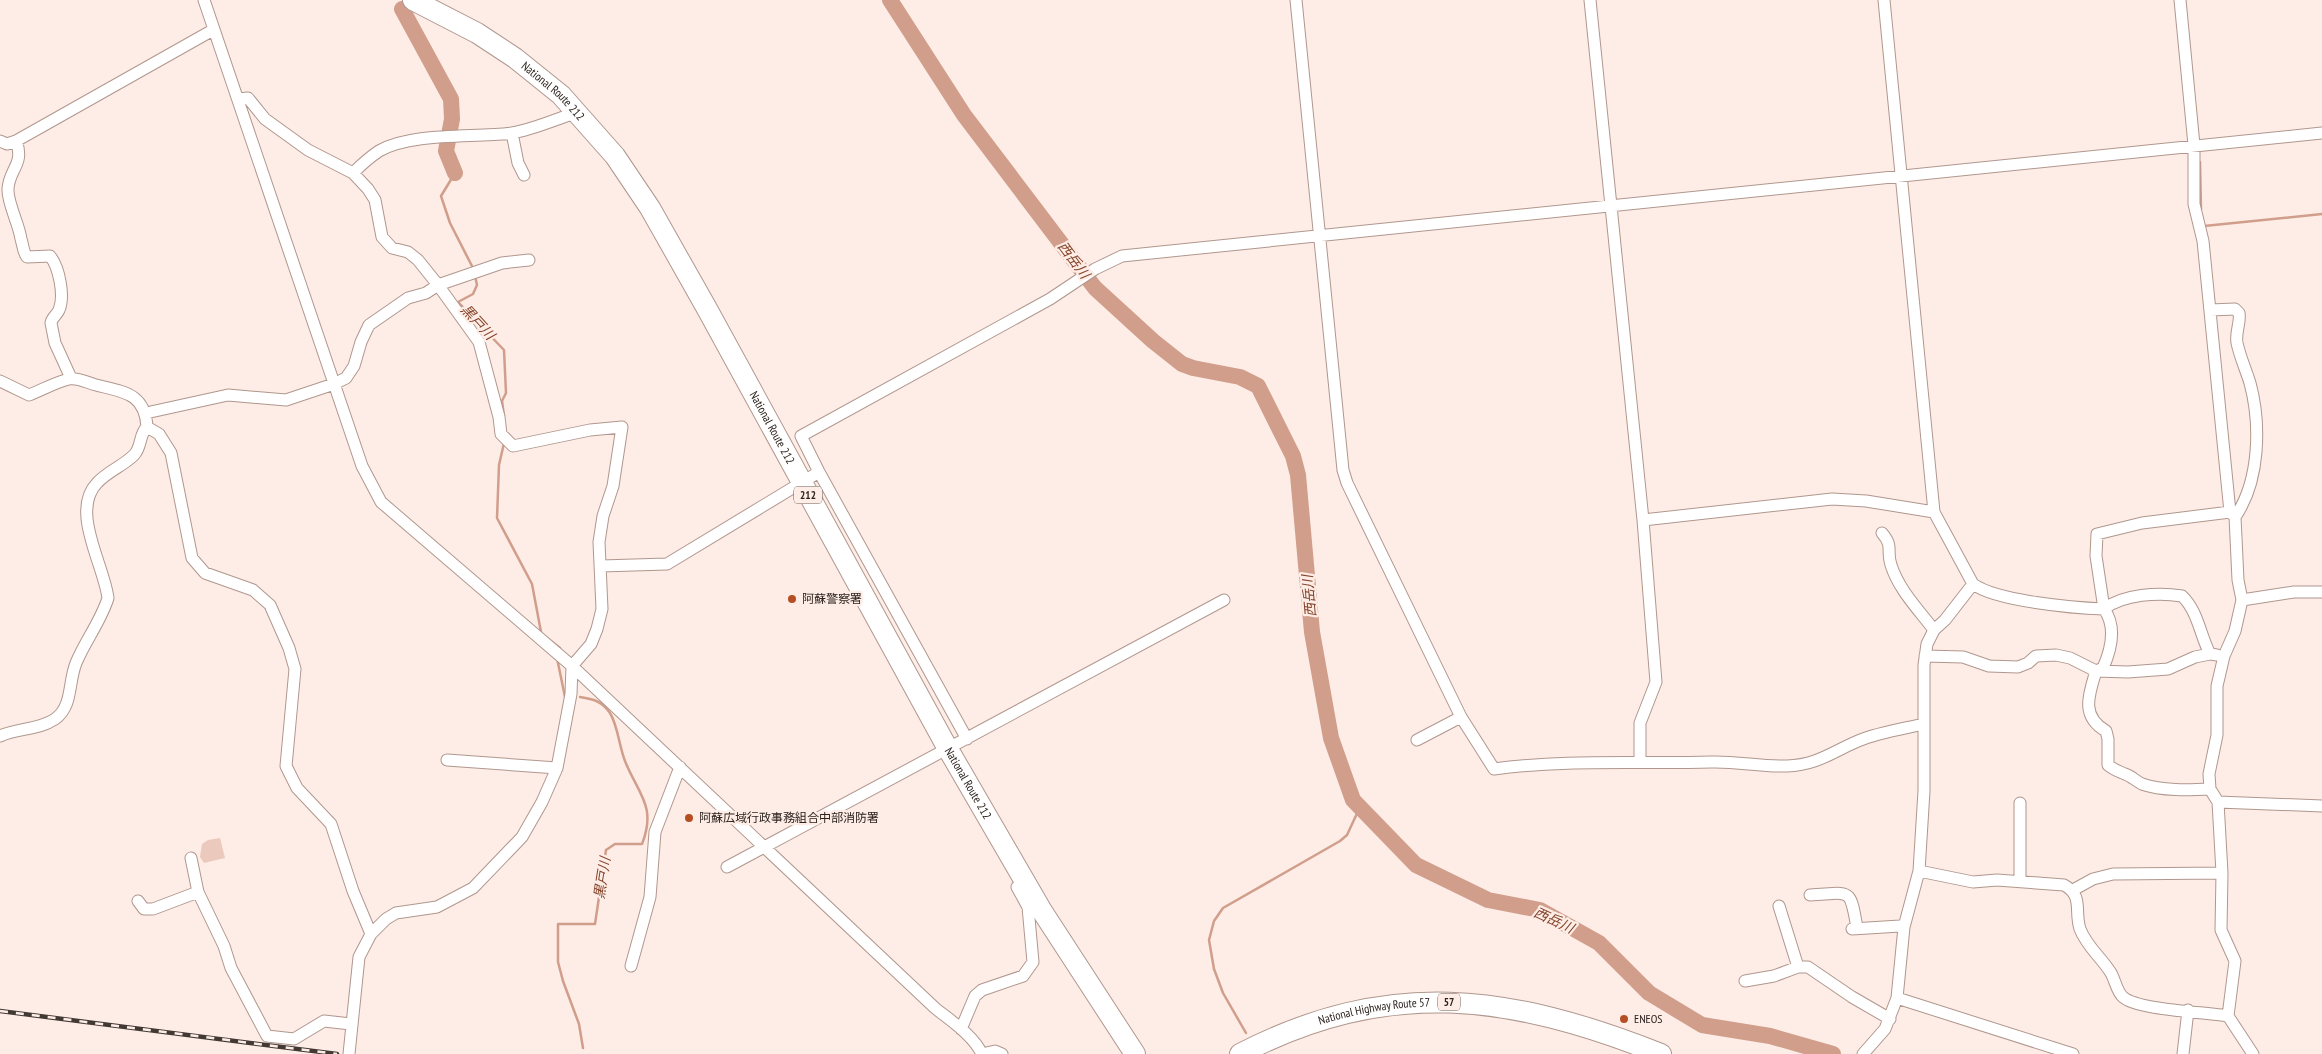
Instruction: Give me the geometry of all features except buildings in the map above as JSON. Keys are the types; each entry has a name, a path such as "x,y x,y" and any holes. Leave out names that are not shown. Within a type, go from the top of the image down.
{"highway":[{"name":"National Route 212","path":"413,0 477,33 515,58 561,94 615,156 650,208 948,749 1042,911 1135,1054"},
{"name":"National Highway Route 57","path":"1240,1054 1301,1025 1343,1013 1366,1008 1430,1002 1472,1003 1540,1014 1605,1032 1661,1054"}],"street":[{"path":"204,0 362,466 381,502 572,666 766,847 928,1002 978,1046 982,1054 995,1051 1002,1054"},
{"path":"1296,0 1343,470 1461,717 1494,769 1532,764 1640,762 1688,764 1712,762 1788,766 1812,763 1834,754 1857,741 1884,732 1924,724"},
{"path":"1590,0 1643,520 1656,682 1640,724 1640,762"},
{"path":"1884,0 1934,512 1973,584 1981,590 2019,599 2076,607 2104,608 2112,602 2144,596 2182,596 2194,612 2203,641 2210,654"},
{"path":"2180,0 2194,145 2194,204 2203,241 2238,580 2242,600 2235,631 2224,656 2217,686 2217,736 2209,774 2210,789 2218,802 2222,873 2220,930 2235,961 2228,1016 2253,1054"},
{"path":"0,141 7,144 16,141 213,30"},
{"path":"238,99 248,98 266,119 308,150 353,173 368,189 375,200 382,237 392,248 408,252 418,260 479,342 499,417 501,434 512,446 590,430 622,427 613,486 603,516 599,542 602,609 598,629 591,644 572,666 571,694 557,768 542,802 522,837 474,888 438,907 396,913 386,919 371,934 359,957 349,1054"},
{"path":"353,173 380,150 417,139 512,133 534,128 578,112"},
{"path":"512,133 518,163 524,176"},
{"path":"967,739 819,472 801,436 1063,292 1095,269 1122,256 2322,133"},
{"path":"16,141 20,160 9,181 8,192 20,230 24,254 27,257 50,256 54,262 60,296 59,310 51,323 55,343 71,378"},
{"path":"146,413 228,395 286,400 334,384 346,378 354,366 361,342 369,325 408,298 426,293 438,285 480,269 502,263 529,260"},
{"path":"2096,670 2103,668 2110,646 2110,617 2104,608 2096,556 2097,534 2142,523 2232,514 2241,508 2255,471 2254,410 2250,385 2237,342 2236,333 2239,313 2235,309 2210,310"},
{"path":"0,381 29,394 71,378 132,395 146,413 147,427"},
{"path":"0,736 11,730 47,724 64,711 76,664 108,598 88,528 86,511 88,500 95,484 134,454 139,447 143,430 147,427"},
{"path":"147,427 159,434 171,452 192,558 205,573 253,590 270,604 289,648 295,669 286,766 297,788 331,824 353,891 371,934"},
{"path":"601,566 667,564 819,472"},
{"path":"1643,520 1832,499 1866,501 1934,512"},
{"path":"1882,533 1890,541 1890,564 1902,589 1934,630"},
{"path":"1863,1054 1872,1045 1890,1019 1897,998 1904,927 1920,871 1924,791 1925,656 1927,644 1934,630 1945,620 1973,584"},
{"path":"2242,600 2294,592 2322,592"},
{"path":"727,867 1224,600"},
{"path":"1925,656 1962,657 1989,666 2018,667 2028,663 2036,656 2056,654 2096,670 2160,671 2168,670 2195,657 2210,654 2224,656"},
{"path":"2096,670 2088,708 2096,725 2106,731 2108,765 2117,772 2126,774 2144,785 2196,790 2210,789"},
{"path":"1417,740 1461,717"},
{"path":"448,760 557,768"},
{"path":"631,966 650,897 655,832 680,767"},
{"path":"2218,802 2322,806"},
{"path":"2020,803 2020,881"},
{"path":"191,858 198,892 224,946 231,968 267,1036 294,1039 324,1021 351,1024"},
{"path":"960,1029 975,996 982,990 1024,976 1032,962 1028,907 1005,865 1012,859"},
{"path":"1920,871 1972,882 1997,880 2020,881 2030,884 2064,885 2073,890 2077,899 2080,928 2091,950 2111,973 2122,997 2140,1005 2228,1016"},
{"path":"2073,890 2093,879 2113,874 2222,873"},
{"path":"138,901 144,909 153,909 198,892"},
{"path":"1810,895 1849,895 1853,900 1854,929 1904,927"},
{"path":"1779,906 1798,967"},
{"path":"1745,981 1774,976 1798,967 1808,967 1852,997 1890,1019"},
{"path":"1897,998 2073,1054"},
{"path":"2183,1054 2188,1010"}],"shaded area":[{"path":"220,838 225,858 204,863 200,857 202,844 208,840"}],"waterway":[{"name":"西岳川","path":"890,0 964,115 1095,288 1153,341 1182,364 1240,377 1258,386 1293,456 1298,475 1312,632 1331,738 1353,800 1416,865 1488,900 1540,910 1599,943 1649,993 1702,1025 1770,1036 1833,1054"},
{"name":"黒戸川","path":"402,9 451,99 452,119 446,151 455,173"},
{"path":"2200,162 2201,209"},
{"name":"黒戸川","path":"455,173 441,196 450,223 474,270"},
{"path":"2204,226 2322,214"},
{"name":"黒戸川","path":"475,276 477,285 473,294 458,302 504,350 506,393 502,401 504,416"},
{"name":"黒戸川","path":"504,443 499,465 497,518 532,584 541,632"},
{"name":"黒戸川","path":"547,638 560,648"},
{"name":"黒戸川","path":"557,658 565,697"},
{"name":"黒戸川","path":"580,697 597,701 610,713 625,761 644,801 648,820 642,844 615,844 606,850 595,924 558,924 558,962 579,1024 583,1048"},
{"path":"1246,1033 1223,993 1214,969 1209,940 1214,921 1223,908 1340,841 1347,835 1360,807"}],"railway":[{"path":"0,1011 337,1054"}],"place":[{"name":"阿蘇警察署","path":"792,599"},
{"name":"阿蘇広域行政事務組合中部消防署","path":"689,818"},
{"name":"ENEOS","path":"1624,1019"}]}
